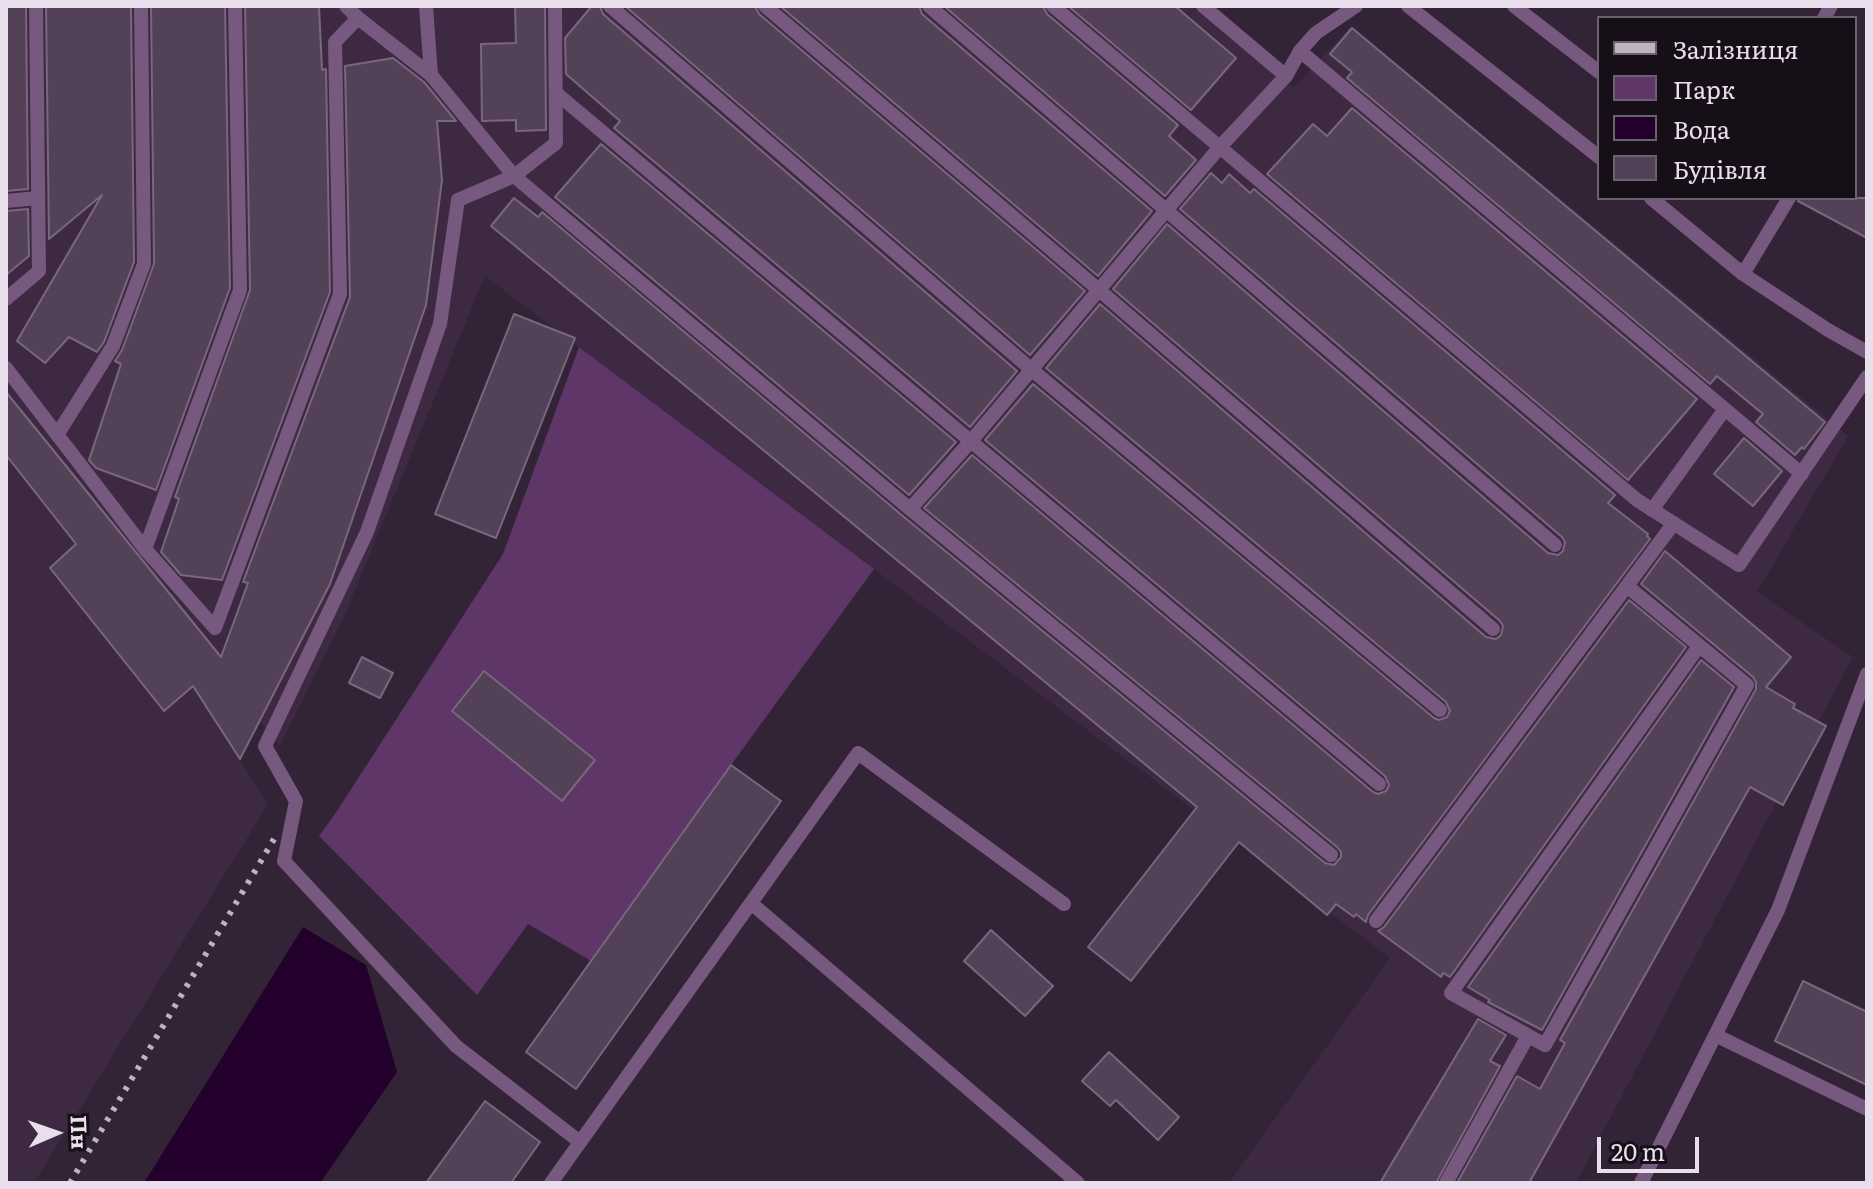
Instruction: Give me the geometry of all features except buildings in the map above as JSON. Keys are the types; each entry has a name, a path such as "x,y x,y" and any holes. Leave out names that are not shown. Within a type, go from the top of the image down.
{"lane":[{"path":"6,299 39,271 36,6"},
{"path":"57,435 113,346 144,264 141,6"},
{"path":"145,549 240,290 235,6"},
{"path":"346,6 431,75 514,176 910,509 1331,855"},
{"path":"426,6 431,75"},
{"path":"555,6 556,143 514,176 458,200 440,324 367,532 265,746 296,801 284,861 456,1046 580,1142"},
{"path":"610,6 1032,370 1440,710"},
{"path":"765,6 1493,629"},
{"path":"929,6 1555,545"},
{"path":"1053,6 1625,490 1739,565 1867,377"},
{"path":"1203,6 1286,76"},
{"path":"910,509 1219,148 1286,76 1300,51 1316,33 1356,6"},
{"path":"1408,6 1597,155"},
{"path":"1514,6 1597,70"},
{"path":"6,368 145,549 215,628 340,294 335,42 358,18"},
{"path":"1300,51 1802,474"},
{"path":"556,93 1379,784"},
{"path":"6,201 38,198"},
{"path":"1653,200 1743,274 1867,352"},
{"path":"1743,274 1788,200"},
{"path":"1652,510 1725,409"},
{"path":"1376,921 1674,523"},
{"path":"1627,586 1747,685 1545,1045 1451,993 1699,646"},
{"path":"1641,1183 1778,910 1867,674"},
{"path":"551,1183 858,753 1064,904"},
{"path":"751,903 1078,1183"},
{"path":"1715,1035 1867,1109"},
{"path":"1446,1183 1528,1036"}],"shaded area":[{"path":"6,6 1204,6 1294,88 1351,26 1848,436 1757,592 1853,657 1576,1183 1229,1183 1390,958 485,276 343,619 280,746 6,414"},
{"path":"6,455 76,544 51,568 165,710 193,686 268,804 34,1183 6,1183"}],"green space":[{"path":"579,347 874,569 591,961 528,924 477,995 319,836 503,554"}],"water":[{"path":"303,927 366,965 397,1072 320,1183 144,1183"}],"railway":[{"path":"70,1183 274,839"}]}
